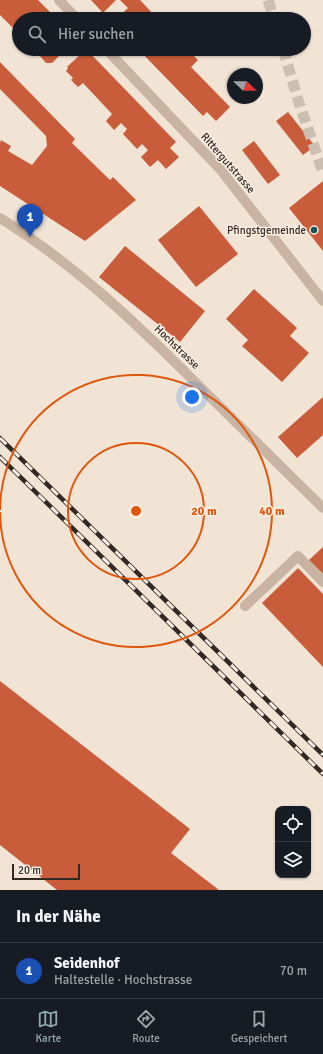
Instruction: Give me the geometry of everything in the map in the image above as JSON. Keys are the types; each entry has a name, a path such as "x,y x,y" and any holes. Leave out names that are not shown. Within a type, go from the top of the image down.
{"street":[{"path":"59,0 70,12"},
{"name":"Rittergutstrasse","path":"113,56 220,169 323,301"},
{"name":"Hochstrasse","path":"0,218 30,237 68,265 112,303 156,343 323,508"},
{"path":"245,606 298,556 323,582"}],"building":[{"path":"0,0 38,0 50,12 12,12 12,27 0,15"},
{"path":"91,0 116,0 104,12 102,12"},
{"path":"120,0 140,0 151,12 124,12 128,8"},
{"path":"40,56 59,56 52,63 46,63"},
{"path":"79,56 93,56 176,142 170,148 179,157 166,169 158,160 150,167 141,157 148,150 142,144 137,149 123,134 127,129 121,123 114,130 106,121 112,114 83,83 78,87 71,80 73,78 66,71 68,68 67,67"},
{"path":"145,56 194,56 198,60 191,67 230,107 216,121 207,112 203,116"},
{"path":"0,62 75,139 72,143 110,180 113,177 136,200 85,241 0,186 1,140 11,146 8,151 32,165 47,146 46,136 0,89"},
{"path":"288,112 315,146 303,155 276,121"},
{"path":"254,141 280,175 268,184 242,150"},
{"name":"Pfingstgemeinde","path":"323,181 323,251 289,208"},
{"path":"199,206 238,254 196,287 158,240"},
{"path":"125,246 205,311 180,342 99,277"},
{"path":"254,289 297,328 290,336 309,353 282,382 242,346 248,340 226,319"},
{"path":"323,397 323,435 297,458 278,437"},
{"path":"323,547 323,574 309,560"},
{"path":"298,568 323,594 323,667 262,603"},
{"path":"0,681 190,829 171,853 219,890 57,890 0,845"}],"tunnel":[{"path":"268,0 272,12"},
{"path":"285,56 299,103 323,172"}],"railway":[{"path":"0,438 323,755"},
{"path":"0,457 323,774"}],"place":[{"name":"Pfingstgemeinde","path":"314,230"},
{"name":"Seidenhof","path":"30,237"}]}
